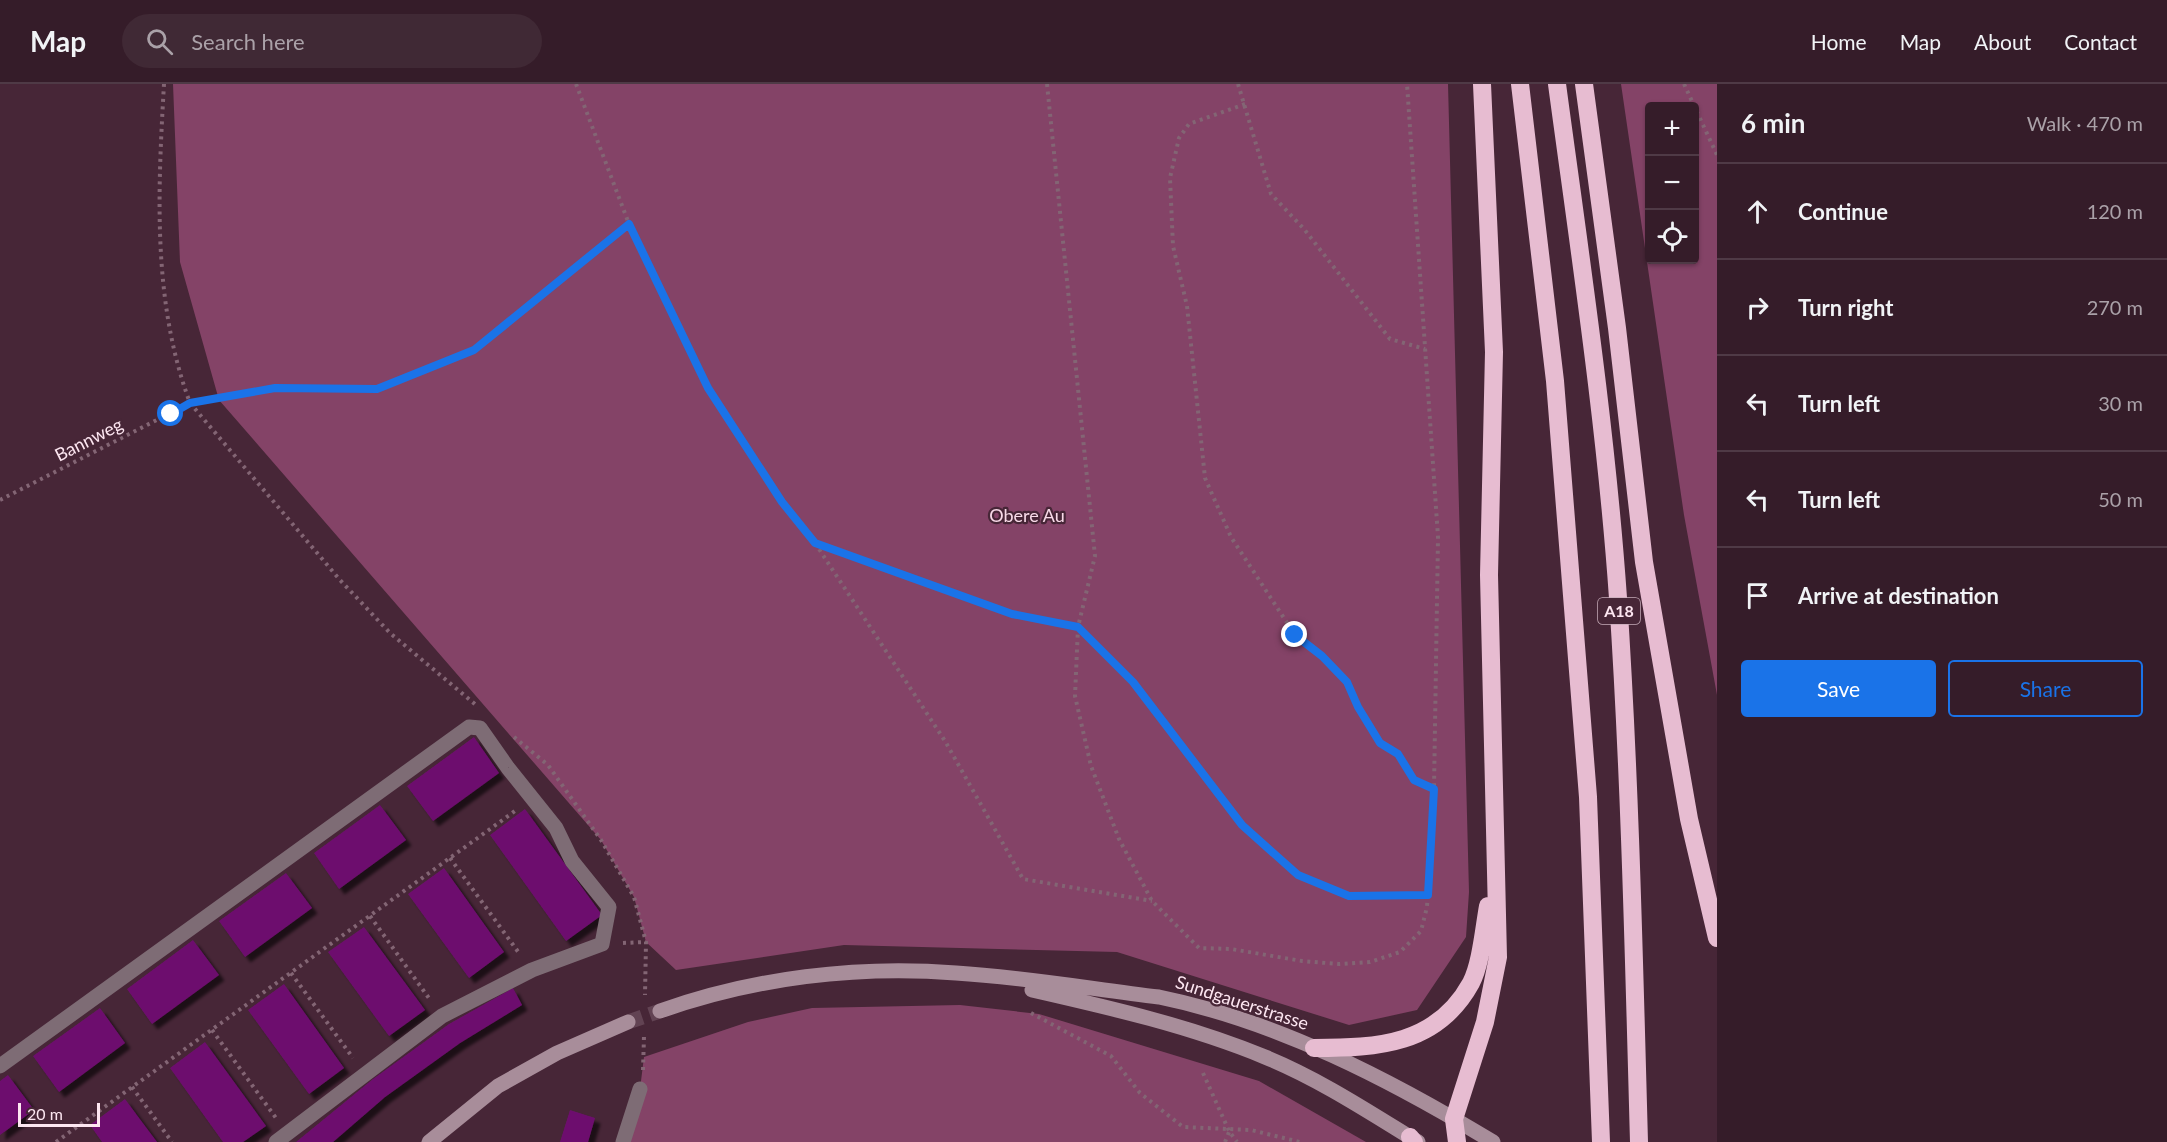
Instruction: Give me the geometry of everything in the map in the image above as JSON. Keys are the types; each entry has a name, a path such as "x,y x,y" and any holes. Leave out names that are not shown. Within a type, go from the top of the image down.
{"highway":[{"path":"1457,1142 1454,1119 1485,1022 1498,957 1494,875 1490,575 1494,352 1482,84"},
{"name":"A18","path":"1520,84 1555,381 1584,750 1601,1142"},
{"name":"A18","path":"1557,84 1597,380 1618,596 1631,826 1639,1142"},
{"path":"1584,84 1617,328 1644,562 1689,819 1717,938"},
{"path":"1314,1048 1378,1046 1417,1036 1451,1012 1472,981 1494,875"}],"main road":[{"name":"Sundgauerstrasse","path":"660,1011 709,993 808,976 886,971 956,972 1159,997 1191,1003 1314,1048 1454,1119 1493,1142"},
{"name":"Sundgauerstrasse","path":"956,972 1178,1025 1267,1058 1331,1091 1414,1140"},
{"path":"429,1142 498,1086 557,1053 628,1022"}],"street":[{"path":"0,1066 469,727 480,728 556,828 572,861 609,907 602,944 532,970 442,1016 364,1073 282,1138"},
{"path":"623,1142 640,1089"}],"path":[{"path":"164,84 157,200 163,281 181,379 190,403 347,588 390,633 477,706"},
{"path":"576,84 629,224 708,388 782,502 815,543 945,741 1023,879 1152,901"},
{"path":"1047,84 1095,556 1078,627 1075,696 1091,766 1119,839 1152,901 1198,948 1231,949 1302,961 1339,964 1370,962 1400,952 1421,931 1428,895 1434,789 1437,537 1407,84"},
{"path":"1238,84 1271,194 1304,229 1390,339 1425,349"},
{"path":"1684,84 1717,155"},
{"path":"1245,104 1190,124 1179,138 1170,178 1173,246 1187,306 1205,478 1232,537 1295,635 1322,656 1347,682 1358,707 1380,743 1398,754 1414,780 1434,789"},
{"name":"Bannweg","path":"0,500 190,403 275,388 377,389 474,350 629,224"},
{"path":"815,543 1012,614 1078,627 1133,682 1242,825 1298,875 1349,896 1428,895"},
{"path":"513,735 548,765 601,840 634,897 646,942 633,942"},
{"path":"56,1142 533,798"},
{"path":"450,858 532,970"},
{"path":"369,916 442,1016"},
{"path":"291,972 364,1073"},
{"path":"1028,1011 1111,1056 1140,1093 1183,1127 1229,1131 1251,1130 1300,1142"},
{"path":"212,1030 282,1138"},
{"path":"1203,1073 1229,1131 1237,1142"},
{"path":"132,1087 172,1142"},
{"path":"1226,1142 1229,1131"}],"green space":[{"name":"Obere Au","path":"173,84 1448,84 1469,892 1466,937 1417,1010 1349,1025 1117,952 844,945 676,970 646,942 634,897 601,840 219,400 180,262"},
{"path":"1621,84 1717,84 1717,695 1684,515 1647,264 1699,264 1699,102 1645,102 1645,248"},
{"path":"960,1005 1039,1014 1259,1081 1366,1142 623,1142 640,1089 644,1057 748,1022 812,1008"}],"building":[{"path":"474,737 499,773 433,821 407,786"},
{"path":"380,805 406,840 339,889 314,853"},
{"path":"525,809 602,915 566,941 490,835"},
{"path":"444,868 504,952 469,978 408,894"},
{"path":"286,873 312,908 245,957 219,921"},
{"path":"364,927 425,1010 389,1036 328,952"},
{"path":"193,940 219,975 152,1024 127,989"},
{"path":"284,984 344,1068 309,1094 248,1010"},
{"path":"513,988 522,1005 460,1043 385,1097 333,1142 296,1142 373,1079 449,1024"},
{"path":"100,1008 125,1043 59,1092 33,1056"},
{"path":"205,1042 266,1126 243,1142 223,1142 170,1068"},
{"path":"8,1075 34,1110 0,1135 0,1081"},
{"path":"125,1099 157,1142 102,1142 90,1125"},
{"path":"570,1110 595,1118 588,1142 560,1142"}],"tunnel":[{"path":"628,1022 660,1011"}],"route":[{"path":"171,414 190,403 275,388 377,389 474,350 629,224 708,388 782,502 815,543 1012,614 1078,627 1133,682 1242,825 1298,875 1349,896 1428,895 1434,789 1414,780 1398,754 1380,743 1358,707 1347,682 1322,656 1295,635"}]}
